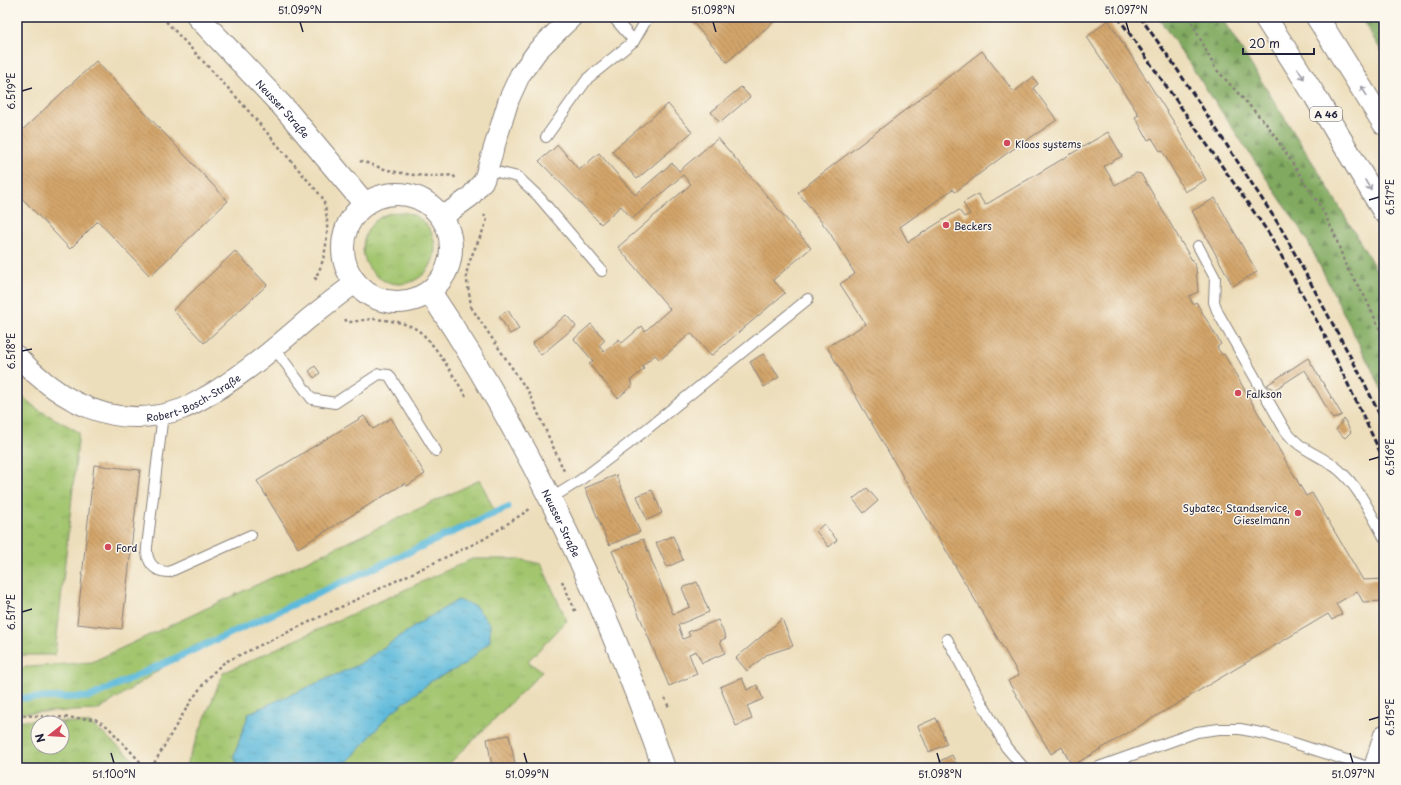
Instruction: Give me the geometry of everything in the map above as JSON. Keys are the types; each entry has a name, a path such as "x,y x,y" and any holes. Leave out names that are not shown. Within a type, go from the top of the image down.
{"main road":[{"name":"Neusser Straße","path":"198,17 296,121 365,204"},
{"name":"A 46","path":"1265,17 1315,96 1384,212"},
{"path":"1318,17 1384,124"},
{"path":"406,194 422,199 441,218 448,228 452,244 450,260 444,275 430,292 420,297 403,302 386,301 369,295 355,283 347,270 343,256 343,241 347,226 355,213 365,204 381,196 406,194"},
{"name":"Neusser Straße","path":"430,292 486,380 519,438 550,499 598,603 664,768"}],"street":[{"path":"441,218 475,192 484,180 489,170 506,108 520,75 538,50 572,17"},
{"name":"Robert-Bosch-Straße","path":"17,356 53,389 82,406 110,414 124,416 163,414 183,408 202,399 236,378 355,283"},
{"path":"1372,768 1384,735"}],"lane":[{"path":"613,17 634,41"},
{"path":"546,137 588,78 634,41 648,17"},
{"path":"489,170 518,176 539,197 602,271"},
{"path":"1198,246 1215,278 1214,302 1218,313 1285,430 1295,443 1330,464 1348,479 1362,499 1384,537"},
{"path":"550,499 579,481 627,445 808,299"},
{"path":"275,348 312,399 335,402 379,374 389,375 436,451"},
{"path":"163,414 147,547 150,564 158,571 169,572 251,535"},
{"path":"948,639 1006,747 1024,768"},
{"path":"1096,768 1197,732 1219,729 1240,729 1266,734 1372,768"}],"path":[{"path":"162,17 234,95 322,197 327,213 327,230 323,258 319,272 315,278 346,322 376,319 402,323 417,329 429,341 469,402"},
{"path":"1189,17 1215,68 1269,127 1322,209 1334,234 1346,266 1365,297 1384,338"},
{"path":"152,768 199,690 214,671 225,662 491,536 530,509 550,499"},
{"path":"527,502 533,515"},
{"path":"559,574 579,619"},
{"path":"17,715 95,719 108,726 146,768"}],"green space":[{"path":"1158,17 1221,17 1325,182 1384,283 1384,394 1305,236"},
{"path":"1360,17 1384,17 1384,55"},
{"path":"399,212 419,218 429,228 435,248 429,268 419,278 399,284 379,278 369,268 363,248 369,228 379,218"},
{"path":"17,392 37,409 79,432 55,655 17,655"},
{"path":"480,480 496,514 195,646 99,710 17,713 17,668 92,662"},
{"path":"472,559 519,559 541,564 567,621 528,661 542,672 445,768 185,768 223,673"},
{"path":"17,720 30,721 30,755 70,755 70,722 90,723 144,768 17,768"}],"water":[{"path":"458,600 475,606 490,624 490,641 464,665 433,680 392,712 342,768 239,768 234,756 249,713 358,665 424,620"}],"building":[{"path":"695,17 779,17 727,62 691,20"},
{"path":"1108,20 1175,124 1206,180 1185,192 1162,150 1160,151 1152,138 1148,140 1135,117 1139,115 1087,37"},
{"path":"982,51 1014,92 1033,77 1038,84 1033,88 1057,120 1006,154 955,192 953,189 900,227 908,242 959,210 964,217 970,214 963,203 978,194 985,205 1108,132 1122,156 1104,166 1115,185 1136,173 1141,174 1196,267 1198,292 1189,296 1193,304 1196,302 1221,344 1217,347 1222,355 1224,354 1306,496 1312,493 1363,580 1384,579 1384,601 1363,602 1357,591 1336,604 1342,614 1332,620 1328,614 1072,766 1062,747 1051,754 1008,681 1019,675 827,347 866,324 840,284 855,274 830,233 798,192"},
{"path":"96,61 228,201 150,276 98,221 70,249 17,193 17,135"},
{"path":"741,87 750,97 720,123 711,112"},
{"path":"668,104 692,132 637,179 612,151"},
{"path":"718,138 811,248 773,280 785,293 711,356 691,333 660,360 655,355 642,366 644,369 630,381 633,385 618,398 589,364 593,361 574,339 591,324 605,340 599,346 604,352 619,339 622,343 642,326 645,331 670,309 618,247 691,184 683,175 632,219 621,206 601,224 539,161 558,145 579,170 599,153 635,195 672,163 679,171"},
{"path":"1215,198 1257,272 1233,286 1192,211"},
{"path":"235,251 267,285 204,343 173,310"},
{"path":"508,310 519,329 510,334 499,316"},
{"path":"566,315 576,326 541,355 532,344"},
{"path":"763,354 779,377 764,387 750,362"},
{"path":"1308,358 1342,415 1333,419 1305,370 1274,390 1267,385"},
{"path":"315,366 320,373 314,378 309,371"},
{"path":"364,416 373,429 391,418 425,474 407,486 405,483 298,548 257,481"},
{"path":"1344,419 1351,432 1345,438 1336,430"},
{"name":"Ford","path":"94,465 140,470 122,629 77,624"},
{"path":"616,475 640,532 609,545 585,488"},
{"path":"867,488 878,501 864,513 853,499"},
{"path":"652,490 662,513 647,520 637,496"},
{"path":"824,524 837,540 829,547 816,531"},
{"path":"673,536 683,560 667,567 656,543"},
{"path":"643,539 673,614 690,607 682,588 697,582 709,612 678,625 683,639 690,636 688,632 718,620 726,638 720,641 725,653 702,663 696,651 689,654 697,674 669,686 612,551"},
{"path":"782,619 793,646 766,655 747,671 736,658"},
{"path":"742,678 747,690 757,685 763,699 747,706 752,719 736,726 720,687"},
{"path":"936,718 947,744 929,752 918,726"},
{"path":"509,735 516,768 483,768 492,766 487,739"},
{"path":"952,755 958,768 943,768 940,761"}],"waterway":[{"path":"17,698 90,697 508,507"}],"railway":[{"path":"1118,17 1270,235 1326,338 1384,460"},
{"path":"1140,17 1173,63 1281,228 1363,380 1384,424"}],"place":[{"name":"Kloos systems","path":"1007,143"},
{"name":"Beckers","path":"946,225"},
{"name":"Falkson","path":"1238,393"},
{"name":"Sybatec, Standservice, Gieselmann","path":"1298,513"},
{"name":"Ford","path":"108,547"}]}
